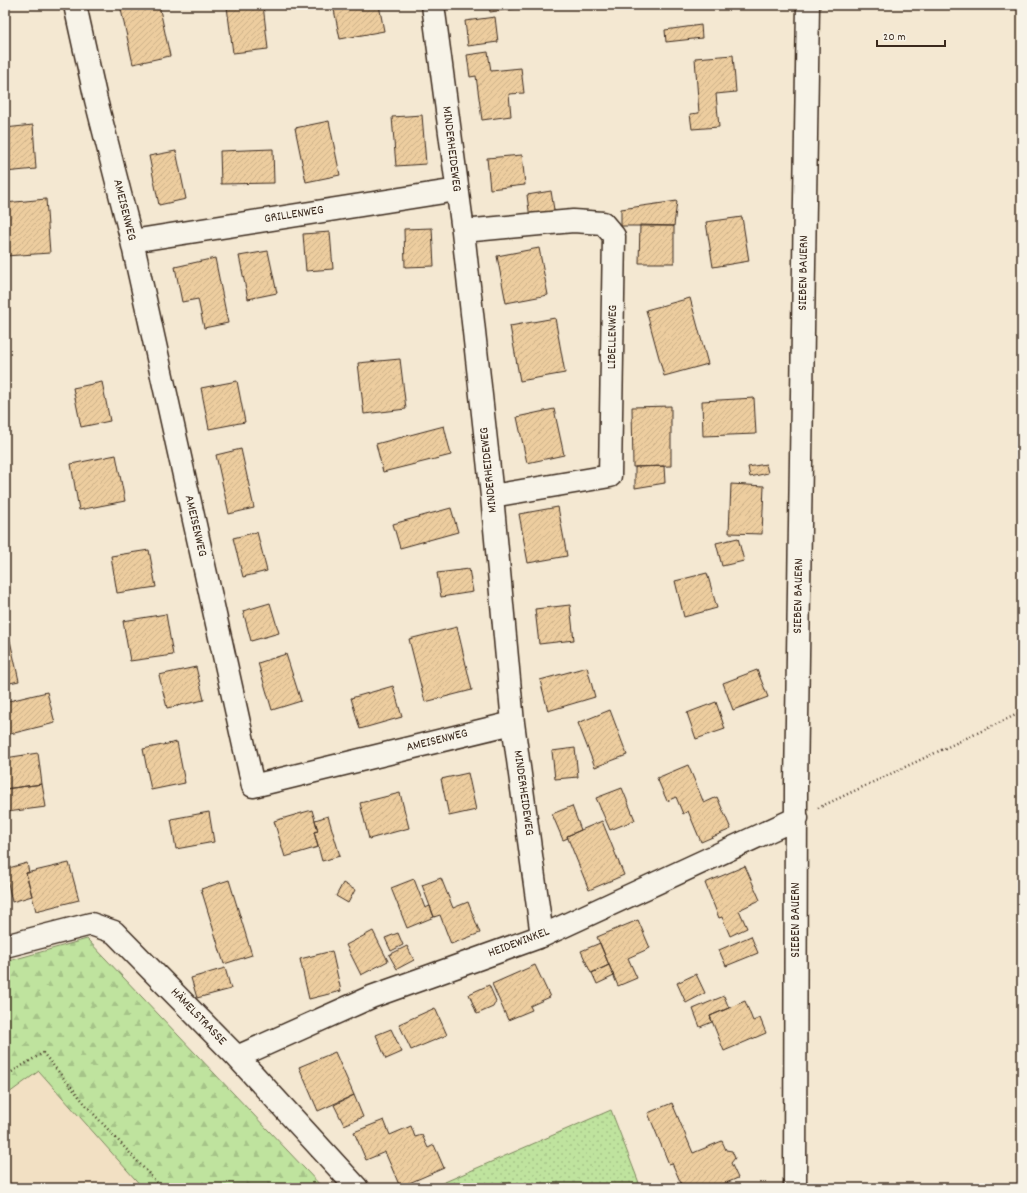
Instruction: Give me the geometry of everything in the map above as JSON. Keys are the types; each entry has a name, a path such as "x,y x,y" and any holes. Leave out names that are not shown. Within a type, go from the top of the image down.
{"street":[{"name":"AMEISENWEG","path":"75,5 96,100 132,241 253,786 513,722"},
{"name":"MINDERHEIDEWEG","path":"433,5 463,231 492,496 513,722 542,936"},
{"name":"SIEBEN BAUERN","path":"796,1188 796,777 808,5"},
{"name":"GRILLENWEG","path":"132,241 457,190"},
{"name":"LIBELLENWEG","path":"463,231 573,221 603,223 614,236 610,476 492,496"},
{"name":"HEIDEWINKEL","path":"237,1057 371,997 542,936 797,818"},
{"name":"HÄMELSTRASSE","path":"5,946 91,924 114,932 237,1057 357,1188"}],"path":[{"path":"797,818 1022,712"},
{"path":"5,1076 43,1053 91,1110 162,1188"}],"shaded area":[{"path":"39,1070 143,1188 5,1188 5,1096"}],"green space":[{"path":"87,939 323,1188 143,1188 39,1071 5,1096 5,962"},
{"path":"611,1110 641,1188 431,1188"}],"building":[{"path":"120,5 159,5 170,56 133,64"},
{"path":"263,5 268,49 233,53 227,7"},
{"path":"333,5 379,5 384,31 340,39"},
{"path":"489,5 527,5 527,7 490,12"},
{"path":"495,17 498,42 468,46 465,21"},
{"path":"701,25 702,38 666,42 665,30"},
{"path":"5,52 8,52 7,91 5,91"},
{"path":"488,52 491,71 521,68 524,93 509,94 511,116 482,120 476,76 470,77 467,55"},
{"path":"733,55 736,92 716,94 719,127 692,129 690,114 699,113 695,58"},
{"path":"422,115 426,164 396,166 392,117"},
{"path":"329,121 340,175 306,182 295,128"},
{"path":"33,125 36,169 5,172 5,128"},
{"path":"273,149 274,183 221,184 220,151"},
{"path":"176,151 186,199 159,205 149,156"},
{"path":"522,155 525,185 490,189 487,158"},
{"path":"551,191 555,216 530,219 527,195"},
{"path":"46,199 50,253 5,256 5,203"},
{"path":"677,201 674,226 621,226 621,209"},
{"path":"742,217 749,261 713,267 706,222"},
{"path":"640,225 674,226 674,263 639,263"},
{"path":"432,228 434,266 405,267 404,229"},
{"path":"330,232 333,269 306,271 303,234"},
{"path":"539,248 548,295 506,303 497,256"},
{"path":"268,251 277,293 248,299 239,256"},
{"path":"215,258 228,323 204,328 198,299 182,302 175,267"},
{"path":"690,298 708,364 664,376 646,310"},
{"path":"555,318 565,373 520,381 510,326"},
{"path":"400,359 406,409 364,414 358,363"},
{"path":"237,381 245,422 209,429 201,388"},
{"path":"102,382 110,421 81,427 73,388"},
{"path":"754,398 756,434 703,436 702,401"},
{"path":"671,406 671,466 633,467 632,407"},
{"path":"554,409 564,455 527,463 517,417"},
{"path":"444,426 451,455 383,472 376,444"},
{"path":"241,449 254,508 229,514 216,455"},
{"path":"116,455 125,501 79,510 71,464"},
{"path":"766,464 768,473 750,477 748,467"},
{"path":"664,466 665,483 635,488 635,467"},
{"path":"731,484 764,486 762,534 729,533"},
{"path":"558,507 567,556 528,563 519,514"},
{"path":"451,508 458,532 400,548 393,524"},
{"path":"257,532 267,571 243,577 233,538"},
{"path":"738,538 744,561 722,566 716,543"},
{"path":"149,550 156,587 117,593 111,556"},
{"path":"469,569 473,592 441,597 437,573"},
{"path":"707,573 717,608 684,617 675,581"},
{"path":"270,603 279,633 251,641 243,611"},
{"path":"570,605 574,640 539,644 535,609"},
{"path":"166,614 173,655 130,661 123,621"},
{"path":"457,627 472,690 425,702 409,639"},
{"path":"9,636 19,681 5,684 5,637"},
{"path":"286,654 301,701 272,710 258,663"},
{"path":"196,667 204,700 167,708 159,675"},
{"path":"587,667 595,697 548,711 540,680"},
{"path":"757,670 768,697 733,710 723,683"},
{"path":"393,686 402,717 360,729 351,698"},
{"path":"47,692 55,723 6,735 5,702"},
{"path":"716,702 725,729 696,739 687,713"},
{"path":"610,710 627,755 595,767 578,723"},
{"path":"177,742 185,783 151,790 143,749"},
{"path":"575,748 578,777 555,779 552,751"},
{"path":"38,753 42,784 5,789 5,758"},
{"path":"688,765 704,803 717,797 731,829 701,842 688,811 683,814 676,797 667,801 657,778"},
{"path":"468,773 476,810 449,816 441,779"},
{"path":"42,784 46,807 7,812 5,789"},
{"path":"622,788 635,820 610,830 596,798"},
{"path":"400,793 409,828 369,839 360,803"},
{"path":"572,806 581,830 567,836 568,838 563,840 552,814"},
{"path":"312,810 318,831 314,832 318,847 285,857 274,821"},
{"path":"209,812 214,842 176,849 171,819"},
{"path":"328,816 340,856 322,861 314,832 318,831 315,820"},
{"path":"602,821 624,875 589,890 567,836"},
{"path":"27,863 29,873 26,873 32,896 12,902 5,869"},
{"path":"69,863 79,900 36,911 26,873"},
{"path":"745,866 760,900 739,910 747,928 730,936 722,917 719,918 705,883"},
{"path":"441,878 453,908 468,902 480,933 451,944 440,915 434,917 422,885"},
{"path":"414,879 425,908 430,906 434,917 407,928 391,888"},
{"path":"229,880 252,955 224,964 201,889"},
{"path":"343,883 355,890 348,903 336,896"},
{"path":"638,920 650,948 628,958 637,978 618,986 597,937"},
{"path":"373,931 388,961 361,975 346,945"},
{"path":"398,933 403,945 391,951 385,938"},
{"path":"751,936 758,953 726,966 719,950"},
{"path":"600,943 609,965 591,973 581,951"},
{"path":"407,946 414,960 397,969 389,955"},
{"path":"332,951 341,991 309,999 300,959"},
{"path":"535,965 550,997 530,1006 532,1010 508,1020 492,984"},
{"path":"609,965 614,976 597,984 592,973"},
{"path":"225,968 231,989 197,998 191,978"},
{"path":"696,974 705,993 686,1003 677,983"},
{"path":"489,985 496,1001 493,1007 477,1014 469,994"},
{"path":"724,996 729,1008 710,1016 712,1022 700,1027 693,1009"},
{"path":"745,1001 753,1021 760,1018 766,1033 724,1051 710,1016"},
{"path":"435,1008 447,1035 411,1050 399,1024"},
{"path":"391,1029 402,1052 386,1059 376,1035"},
{"path":"335,1052 354,1095 318,1111 299,1067"},
{"path":"354,1095 363,1117 344,1125 334,1105"},
{"path":"672,1103 693,1153 722,1141 726,1150 732,1151 735,1158 731,1163 738,1178 714,1188 683,1188 672,1163 669,1164 648,1113"},
{"path":"384,1120 390,1135 411,1126 415,1137 422,1135 428,1148 434,1145 444,1168 400,1187 385,1152 366,1160 354,1132"}]}
